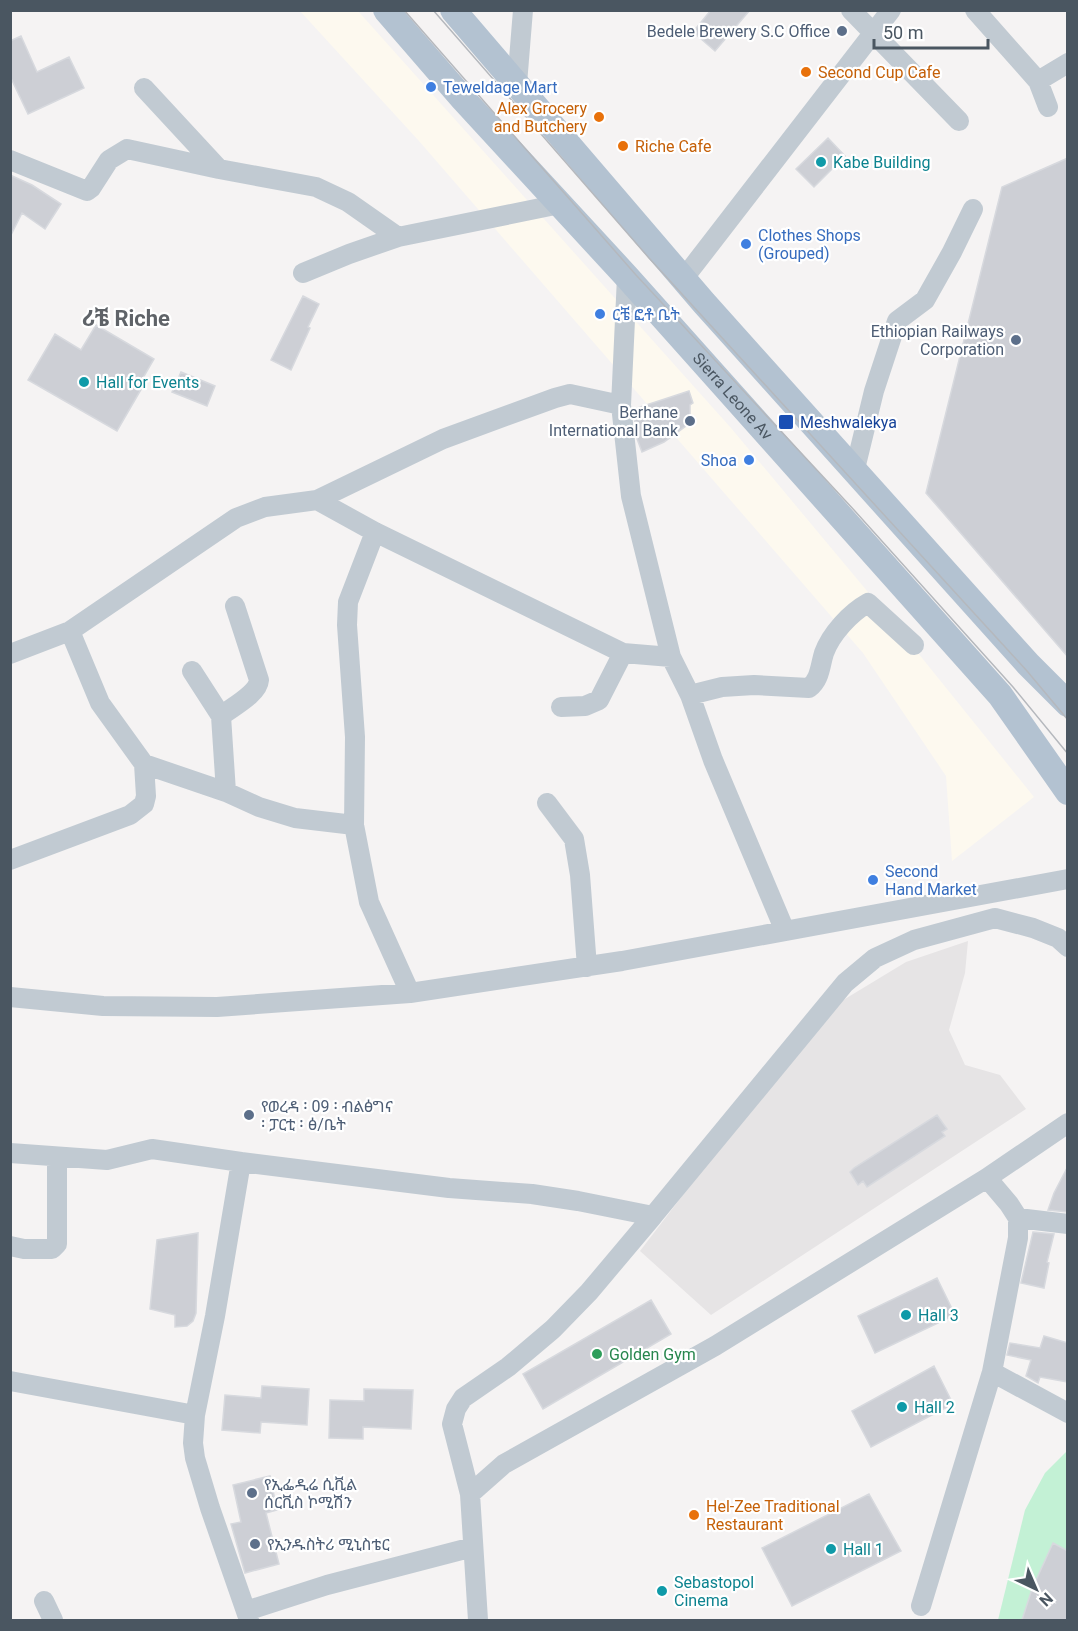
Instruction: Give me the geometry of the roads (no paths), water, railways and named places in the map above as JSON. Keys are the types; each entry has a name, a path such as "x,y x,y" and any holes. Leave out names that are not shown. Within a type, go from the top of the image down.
{"main road":[{"name":"Sierra Leone Av","path":"386,10 463,99 627,277 1000,695 1068,792"},
{"path":"453,10 684,278 1028,664 1068,704"}],"street":[{"path":"517,84 523,10"},
{"path":"851,10 959,121"},
{"path":"684,278 891,10"},
{"path":"975,10 1038,81 1048,107"},
{"path":"1038,81 1068,63"},
{"path":"144,88 219,169"},
{"path":"10,160 87,191 109,160 127,149 316,187 348,202 398,237"},
{"path":"303,273 398,237 560,204"},
{"path":"855,469 874,391 897,321 925,300 973,209"},
{"path":"627,277 621,405 631,496 671,657 690,695 713,760 785,932"},
{"path":"10,654 70,631 236,518 265,507 317,500 443,439 555,398 570,394 621,405"},
{"path":"317,500 375,532 623,653 671,657"},
{"path":"375,532 348,602 347,625 355,737 354,825 369,902 410,993"},
{"path":"690,695 722,687 753,685 809,688 816,684 825,651 836,634 857,609 868,603 914,645"},
{"path":"221,716 255,692 259,686 235,606"},
{"path":"10,860 130,815 144,804 146,796 144,764 100,703 70,631"},
{"path":"561,707 585,706 599,700 623,653"},
{"path":"192,671 221,716 226,792"},
{"path":"144,764 295,818 354,825"},
{"path":"547,803 574,839 580,875 586,967"},
{"path":"10,997 103,1006 217,1007 410,993 586,967 1064,879"},
{"path":"478,1620 470,1494 452,1424 456,1408 464,1398 508,1367 553,1329 603,1276 844,983 875,958 914,940 995,918 1033,928 1058,938 1068,947"},
{"path":"470,1494 504,1464 715,1346 987,1178 1068,1123"},
{"path":"10,1153 106,1160 152,1149 449,1188 532,1194 653,1216"},
{"path":"10,1246 52,1249 57,1244 57,1157"},
{"path":"240,1162 215,1316 195,1415 193,1443 195,1458 210,1508 248,1616 327,1585 473,1547"},
{"path":"921,1606 992,1372 1018,1238 1018,1218 987,1178"},
{"path":"1018,1218 1068,1224"},
{"path":"992,1372 1068,1413"},
{"path":"10,1381 195,1415"},
{"path":"44,1601 52,1620"}],"tram line":[{"path":"404,10 636,275 854,510 1013,687 1068,754"},
{"path":"433,10 649,258 1027,671 1068,720"}],"place":[{"name":"Bedele Brewery S.C Office","path":"842,31"},
{"name":"Second Cup Cafe","path":"806,72"},
{"name":"Teweldage Mart","path":"431,87"},
{"name":"Alex Grocery and Butchery","path":"599,117"},
{"name":"Riche Cafe","path":"623,146"},
{"name":"Kabe Building","path":"821,162"},
{"name":"Clothes Shops (Grouped)","path":"746,244"},
{"name":"ርቼ ፎቶ ቤት","path":"600,314"},
{"name":"Ethiopian Railways Corporation","path":"1016,340"},
{"name":"Hall for Events","path":"84,382"},
{"name":"Berhane International Bank","path":"690,421"},
{"name":"Meshwalekya","path":"786,422"},
{"name":"Shoa","path":"749,460"},
{"name":"Second Hand Market","path":"873,880"},
{"name":"የወረዳ ፡ 09 ፡ ብልፅግና ፡ ፓርቲ ፡ ፅ/ቤት","path":"249,1115"},
{"name":"Hall 3","path":"906,1315"},
{"name":"Golden Gym","path":"597,1354"},
{"name":"Hall 2","path":"902,1407"},
{"name":"የኢፌዲሬ ሲቪል ሰርቪስ ኮሚሽን","path":"252,1493"},
{"name":"Hel-Zee Traditional Restaurant","path":"694,1515"},
{"name":"የኢንዱስትሪ ሚኒስቴር","path":"255,1544"},
{"name":"Hall 1","path":"831,1549"},
{"name":"Sebastopol Cinema","path":"662,1591"}],"district":[{"name":"ሪቼ Riche","path":"126,318"}]}
